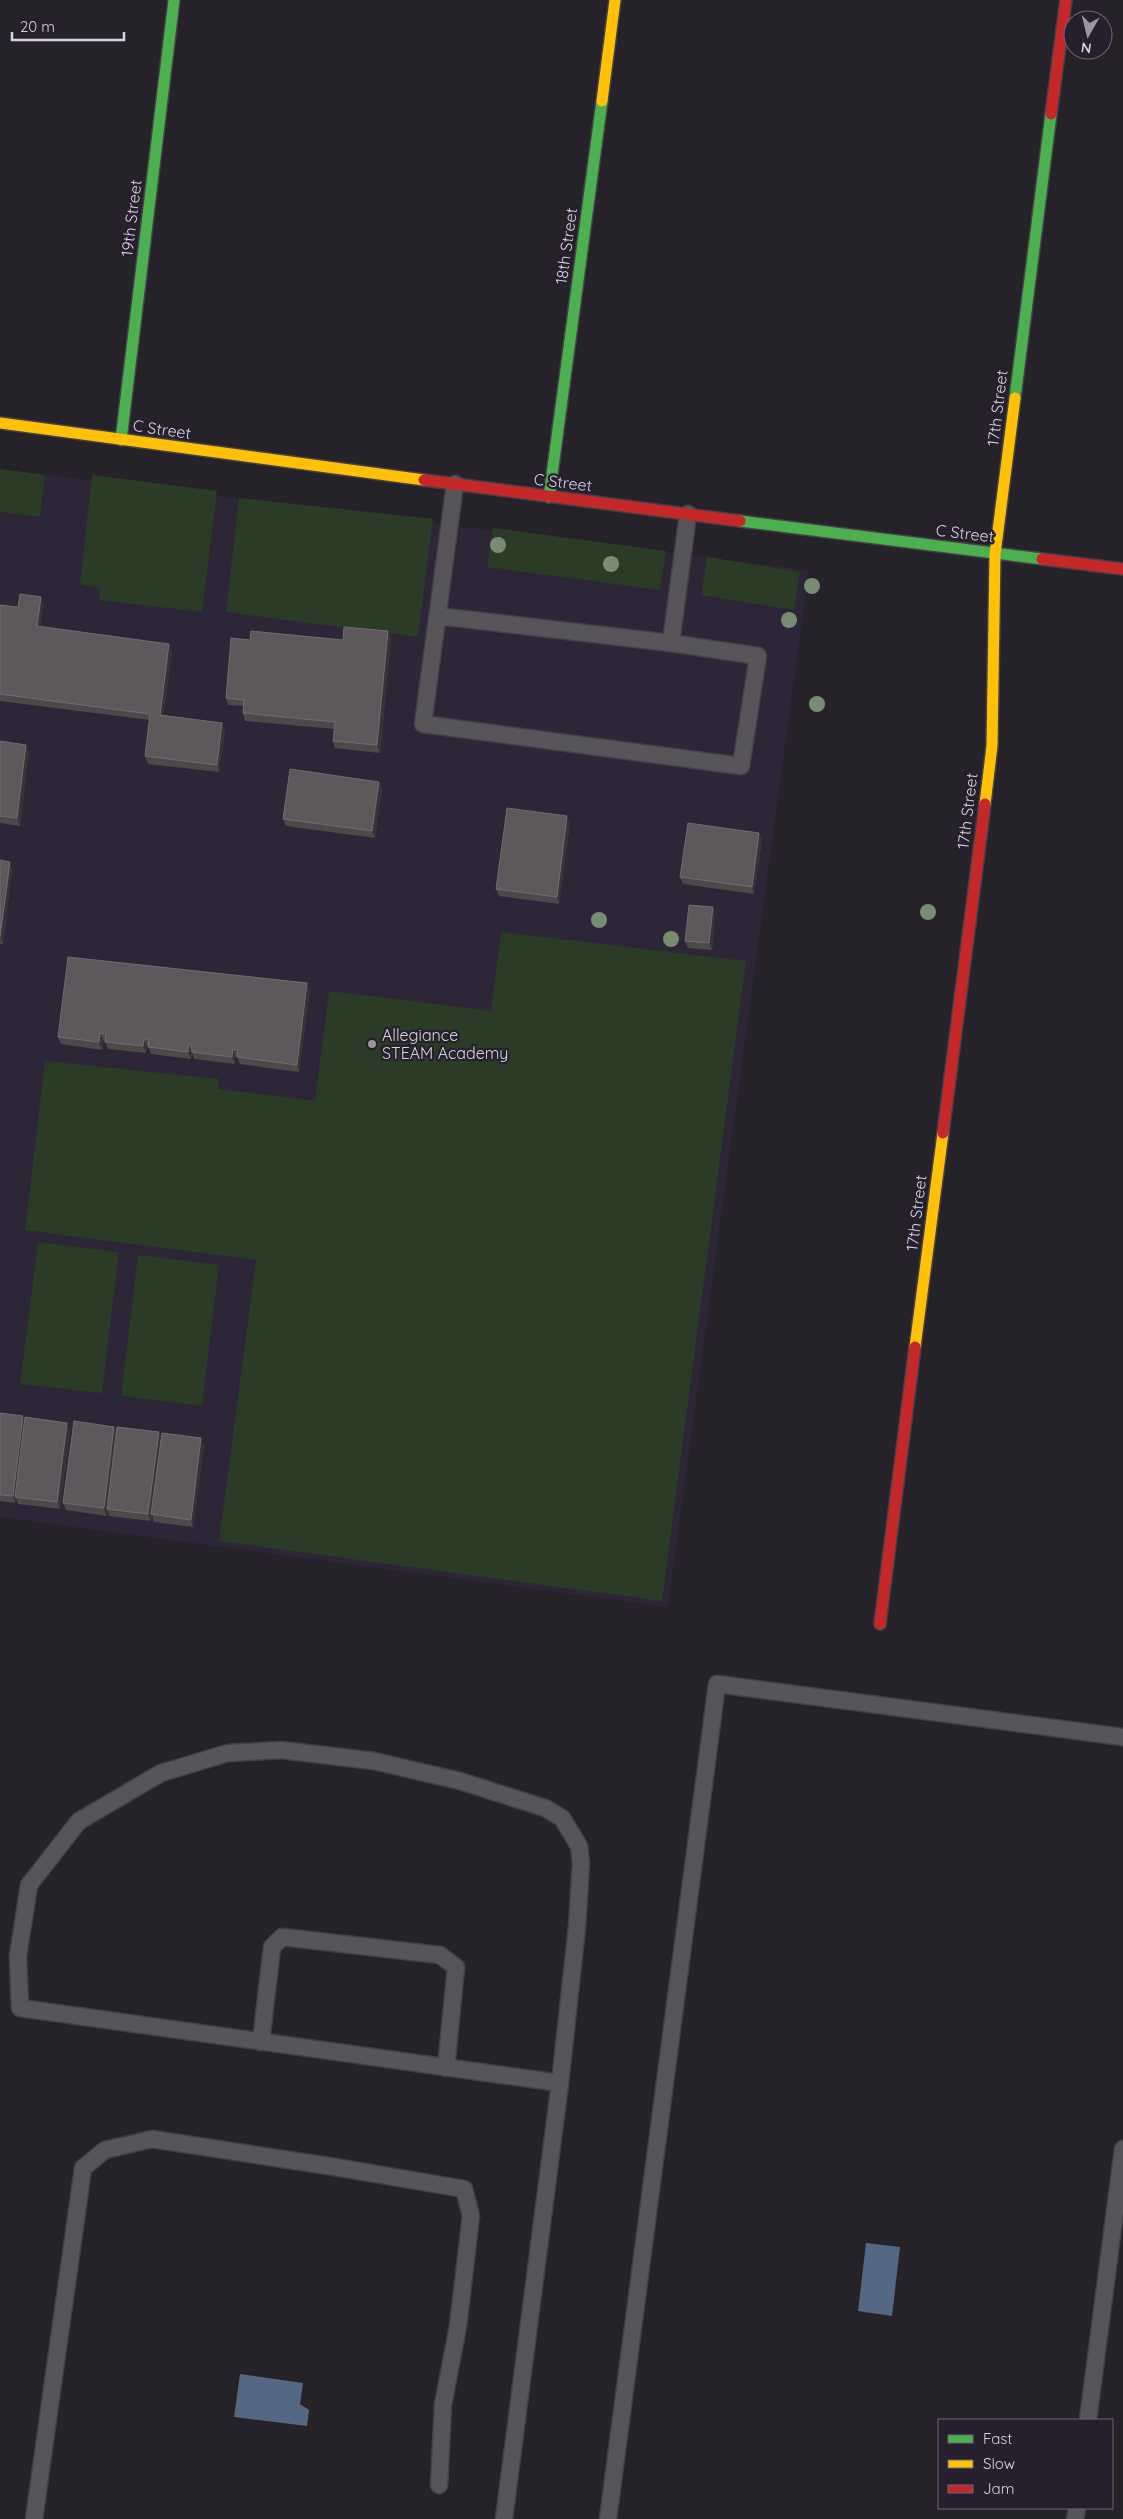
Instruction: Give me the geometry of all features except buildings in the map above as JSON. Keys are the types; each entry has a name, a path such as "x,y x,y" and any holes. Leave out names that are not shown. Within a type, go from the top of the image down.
{"street":[{"name":"19th Street","path":"121,440 174,0"},
{"name":"18th Street","path":"549,496 615,0"},
{"name":"17th Street","path":"880,1624 992,746 995,554 1066,0"},
{"name":"C Street","path":"0,423 455,484 1123,569"}],"lane":[{"path":"438,616 671,643 758,656 741,766 423,724 455,484"},
{"path":"671,643 688,514"},
{"path":"608,2519 717,1684 1123,1736"},
{"path":"504,2519 560,2083 577,1927 581,1863 579,1846 571,1830 562,1818 545,1808 460,1781 374,1761 281,1750 228,1753 161,1773 79,1821 29,1885 18,1956 20,2008 560,2083"},
{"path":"261,2042 272,1947 282,1937 440,1955 456,1967 446,2068"},
{"path":"34,2519 83,2168 105,2150 152,2139 464,2189 471,2216 458,2326 443,2405 440,2485"},
{"path":"1088,2419 1123,2149"}],"shaded area":[{"name":"Allegiance STEAM Academy","path":"0,469 809,570 668,1607 0,1517"}],"green space":[{"path":"0,469 45,475 40,517 0,512"},
{"path":"92,475 217,491 202,612 99,600 100,588 80,584"},
{"path":"239,498 433,519 418,637 226,612"},
{"path":"493,528 666,551 660,590 487,567"},
{"path":"707,557 800,572 794,610 701,595"},
{"path":"501,932 746,961 662,1601 219,1541 256,1260 25,1230 45,1061 219,1079 218,1089 315,1101 329,991 491,1011"},
{"path":"38,1242 119,1252 102,1393 20,1384"},
{"path":"138,1255 219,1265 202,1406 121,1396"}],"water":[{"path":"866,2243 900,2247 892,2316 858,2311"},
{"path":"240,2374 303,2383 300,2404 309,2410 307,2426 234,2417"}],"traffic: fast":[{"path":"121,440 174,0"},
{"path":"549,497 602,101"},
{"path":"1015,398 1051,114"},
{"path":"740,521 1042,559"}],"traffic: slow":[{"path":"602,101 615,0"},
{"path":"985,804 992,746 995,554 1015,398"},
{"path":"0,423 424,480"},
{"path":"915,1347 943,1133"}],"traffic: jam":[{"path":"1051,114 1066,0"},
{"path":"424,480 740,521"},
{"path":"1042,559 1123,569"},
{"path":"943,1133 985,804"},
{"path":"880,1624 915,1347"}],"place":[{"name":"Allegiance STEAM Academy","path":"372,1044"}]}
